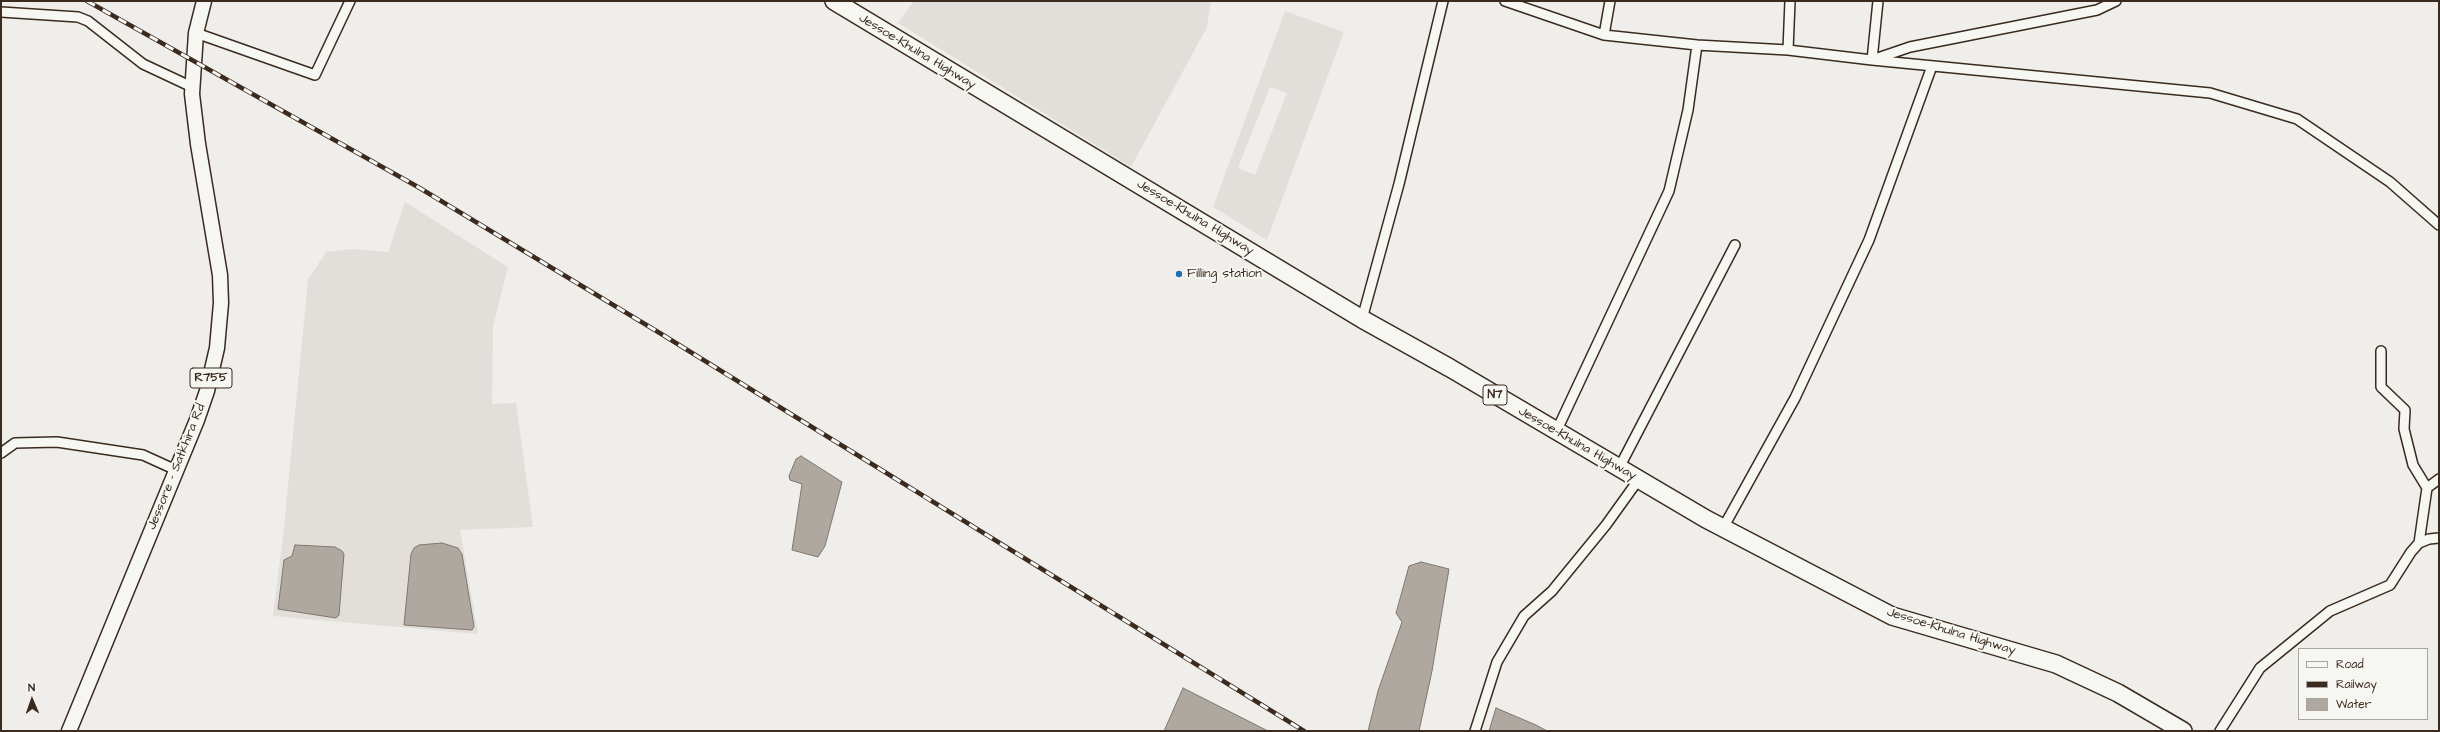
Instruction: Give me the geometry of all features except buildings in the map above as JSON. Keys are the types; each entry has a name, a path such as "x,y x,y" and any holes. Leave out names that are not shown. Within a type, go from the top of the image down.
{"highway":[{"name":"Jessoe-Khulna Highway","path":"834,1 1362,319 1450,368 1556,432 1723,528 1892,616 2056,664 2118,693 2183,731"}],"main road":[{"name":"Jessore - Satkhira Rd","path":"69,731 202,406 213,369 221,303 217,248 198,144 192,87 196,33 204,1"}],"street":[{"path":"196,33 315,75 350,1"},
{"path":"1362,319 1399,184 1443,1"},
{"path":"1505,1 1604,35 1697,45 1788,50 1872,60 2210,93 2297,120 2390,182 2439,225"},
{"path":"1604,35 1610,1"},
{"path":"1788,50 1790,1"},
{"path":"1872,60 1878,1"},
{"path":"1872,60 1910,47 2097,10 2116,1"},
{"path":"1,12 78,17 88,21 143,64 192,87"},
{"path":"1556,432 1669,191 1688,110 1697,45"},
{"path":"1723,528 1795,398 1869,240 1932,66"},
{"path":"1619,468 1735,246"},
{"path":"2381,351 2381,386 2404,410 2404,429 2413,465 2427,488 2419,543"},
{"path":"1,453 15,443 57,442 143,455 176,470"},
{"path":"1475,731 1497,662 1524,616 1552,591 1606,525 1638,479"},
{"path":"2427,488 2439,479"},
{"path":"2220,731 2260,668 2330,611 2390,585 2411,552 2419,543 2429,539 2439,538"}],"shaded area":[{"path":"914,1 1211,1 1207,27 1131,167 898,23"},
{"path":"1285,11 1344,32 1267,240 1213,207","holes":["1270,87 1287,93 1255,175 1238,168"]},
{"path":"405,202 508,267 493,327 492,404 516,403 533,527 460,530 478,634 273,616 283,537 308,280 326,252 352,249 388,252"}],"water":[{"path":"801,456 842,482 825,546 818,557 792,550 802,484 790,480 789,476 796,459"},
{"path":"442,543 458,548 462,554 474,626 472,630 404,625 411,554 414,548 419,545"},
{"path":"295,545 335,547 344,554 339,615 336,618 278,609 284,560 292,556"},
{"path":"1421,562 1449,569 1432,671 1419,731 1368,731 1378,691 1402,622 1396,613 1409,566"},
{"path":"1183,688 1268,731 1164,731"},
{"path":"1496,708 1536,725 1547,731 1489,731"}],"railway":[{"path":"87,1 418,187 663,335 1304,731"}],"place":[{"name":"Filling station","path":"1179,274"}]}
